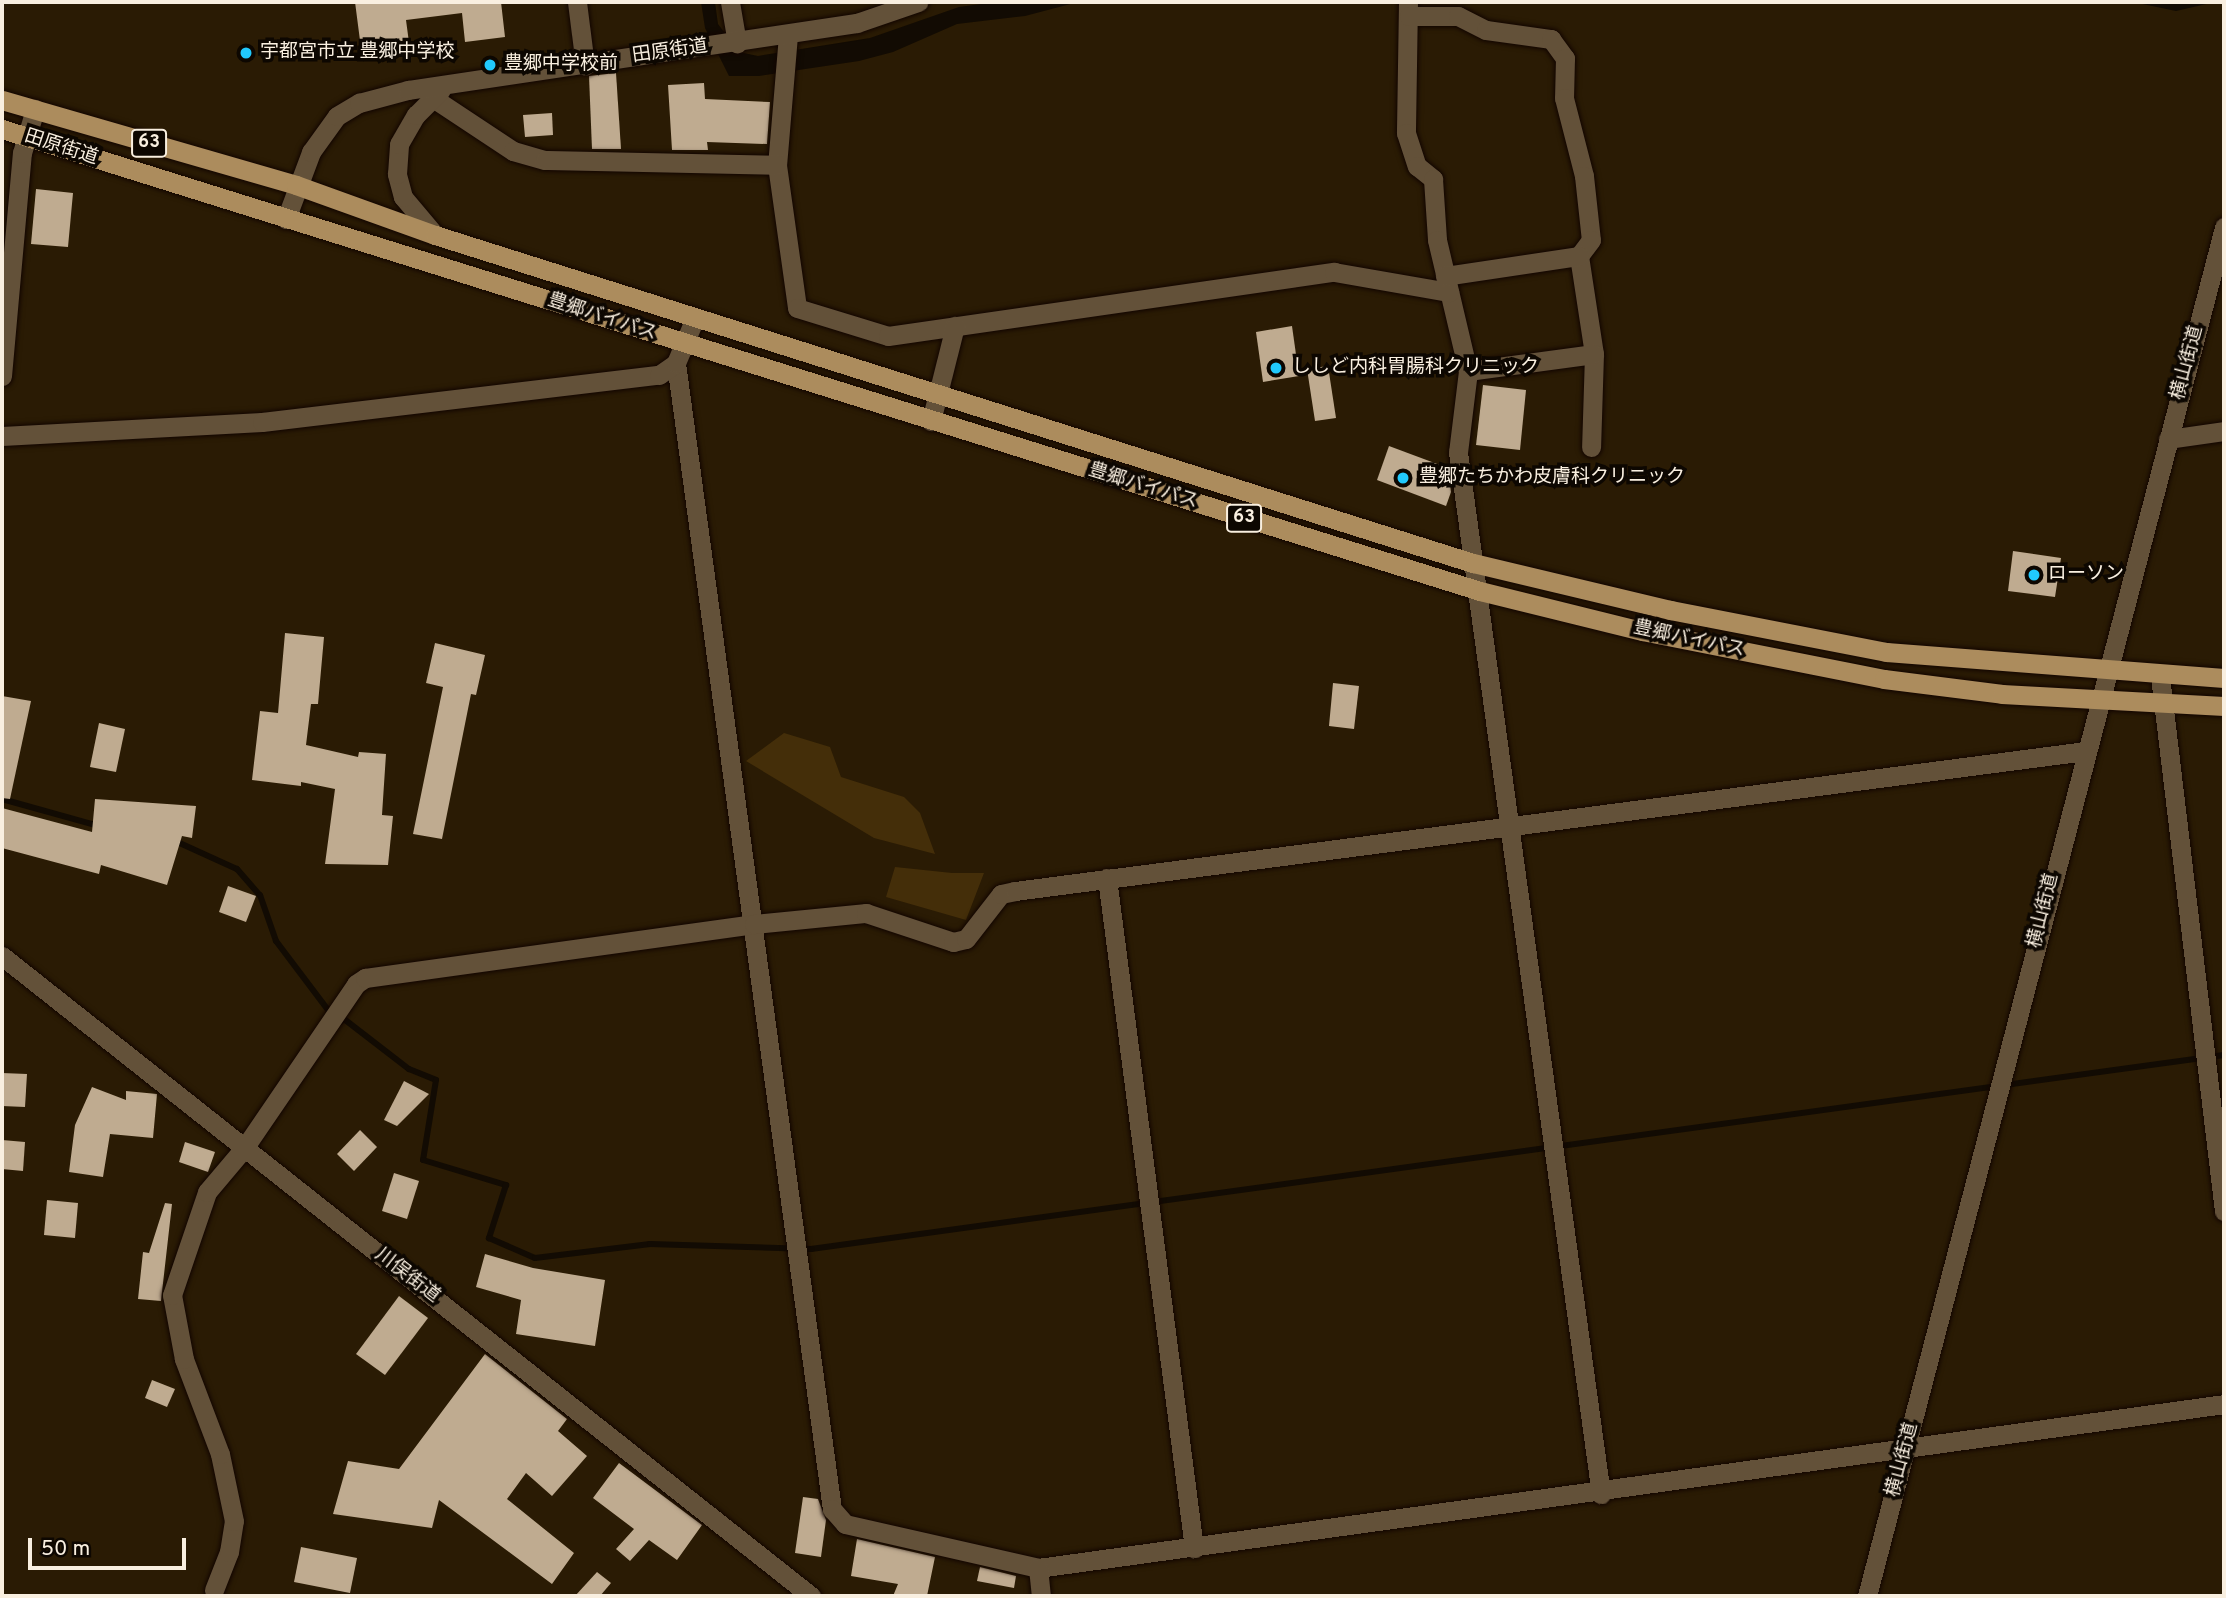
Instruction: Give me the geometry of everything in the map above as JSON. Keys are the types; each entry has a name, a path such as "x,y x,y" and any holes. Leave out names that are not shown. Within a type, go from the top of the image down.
{"main road":[{"name":"田原街道","path":"2,100 296,185"},
{"name":"田原街道","path":"2,129 286,219"},
{"name":"豊郷バイパス","path":"296,185 435,235 1473,563 1670,610 1886,652 2106,669 2160,676 2224,678"},
{"name":"豊郷バイパス","path":"286,219 681,354 931,421 1480,591 1642,631 1884,679 2002,694 2098,698 2161,705 2224,706"}],"street":[{"path":"577,2 585,65"},
{"path":"730,2 737,43"},
{"name":"田原街道","path":"286,219 296,185 311,152 337,116 383,95 440,92 585,65 788,35 885,16 918,2"},
{"path":"788,35 777,165 797,308 888,336 1334,272 1447,284 1579,256 1591,240 1584,176 1564,98 1565,58 1551,39 1486,30 1458,16 1409,9 1406,133 1417,166 1433,179 1437,240 1447,284 1468,371 1458,452 1473,563 1480,591 1509,825 1601,1493"},
{"path":"435,235 403,197 397,174 399,144 416,115 440,92 513,151 545,160 777,165"},
{"path":"2,376 26,136 36,109"},
{"name":"横山街道","path":"1867,1596 2098,698 2224,227"},
{"path":"1579,256 1594,354 1591,447"},
{"path":"2,436 262,422 659,375 681,354 695,318"},
{"path":"931,421 955,326"},
{"path":"681,354 832,1509 845,1524 1038,1568 1905,1451 2224,1404"},
{"path":"1468,371 1594,354"},
{"path":"2168,439 2224,431"},
{"path":"2160,676 2161,705 2224,1211"},
{"path":"214,1590 229,1552 234,1521 220,1454 184,1359 172,1295 207,1192 245,1147 356,984 365,978 754,924 866,913 953,942 966,939 1001,894 2085,751"},
{"path":"1107,878 1194,1548"},
{"name":"川俣街道","path":"2,956 811,1596"},
{"path":"1038,1568 1041,1596"}],"shaded area":[{"path":"701,2 715,2 718,24 739,52 758,56 870,38 959,7 996,2 1078,2 1025,16 957,24 893,52 859,61 759,76 729,76 705,28"},
{"path":"2133,2 2215,2 2176,11"},
{"path":"784,733 830,747 841,777 904,797 920,813 935,854 874,838 746,761"},
{"path":"895,867 952,873 984,873 966,920 886,897"}],"building":[{"path":"355,2 501,2 505,37 465,42 462,13 406,20 410,50 362,56"},
{"path":"616,73 621,149 592,149 589,76"},
{"path":"704,83 705,99 770,102 767,144 707,142 708,150 672,150 668,85"},
{"path":"552,113 553,135 525,137 523,115"},
{"path":"36,189 73,193 68,247 31,244"},
{"path":"1292,326 1299,376 1263,382 1256,332"},
{"path":"1328,366 1336,418 1315,421 1307,369"},
{"path":"1483,385 1526,390 1520,450 1476,445"},
{"path":"1389,446 1448,468 1451,492 1446,506 1377,480"},
{"name":"ローソン","path":"2013,551 2061,558 2055,597 2008,591"},
{"path":"285,633 324,637 318,704 311,704 306,745 358,757 359,752 386,754 382,815 393,816 388,865 325,864 335,789 301,782 301,786 252,780 260,711 278,713"},
{"path":"435,643 485,655 476,695 471,694 442,839 413,834 443,687 426,683"},
{"path":"1333,683 1359,686 1354,729 1329,726"},
{"path":"2,696 31,701 10,799 2,798"},
{"path":"99,723 125,729 116,772 90,767"},
{"path":"95,799 196,806 192,838 182,836 167,885 101,865 99,874 2,848 2,808 92,832"},
{"path":"228,886 256,896 246,922 219,912"},
{"path":"2,1073 27,1074 25,1107 2,1106"},
{"path":"404,1081 429,1094 397,1126 384,1120"},
{"path":"92,1087 126,1100 126,1091 157,1094 153,1138 110,1134 103,1177 69,1172 75,1125"},
{"path":"360,1130 377,1147 354,1171 337,1154"},
{"path":"2,1140 25,1142 23,1171 2,1169"},
{"path":"185,1142 215,1152 208,1172 179,1162"},
{"path":"394,1173 419,1181 407,1219 382,1211"},
{"path":"47,1200 78,1203 75,1238 44,1235"},
{"path":"165,1203 172,1204 161,1301 138,1299 143,1252 149,1253"},
{"path":"485,1254 533,1268 605,1280 595,1346 516,1334 521,1300 476,1287"},
{"path":"399,1296 428,1318 385,1375 356,1354"},
{"path":"485,1354 567,1419 558,1431 587,1456 552,1496 526,1473 507,1499 574,1553 552,1584 439,1500 432,1528 333,1514 348,1461 399,1469"},
{"path":"152,1380 175,1389 167,1407 145,1398"},
{"path":"619,1463 702,1525 677,1560 649,1540 630,1561 616,1549 634,1529 593,1498"},
{"path":"803,1497 818,1499 826,1520 821,1557 795,1553"},
{"path":"857,1539 935,1557 927,1596 893,1596 898,1584 851,1576"},
{"path":"301,1547 357,1558 350,1593 294,1582"},
{"path":"980,1567 1016,1576 1014,1588 977,1581"},
{"path":"597,1572 611,1583 600,1596 575,1596"}],"waterway":[{"path":"2,799 99,826"},
{"path":"173,840 237,869 260,895 276,941 331,1014"},
{"path":"340,1022 344,1019 409,1069 436,1080 423,1160 506,1185 489,1238 535,1258 650,1244 811,1249 2224,1055"}],"place":[{"name":"宇都宮市立 豊郷中学校","path":"246,53"},
{"name":"豊郷中学校前","path":"490,65"},
{"name":"ししど内科胃腸科クリニック","path":"1276,368"},
{"name":"豊郷たちかわ皮膚科クリニック","path":"1403,478"},
{"name":"ローソン","path":"2034,575"}]}
